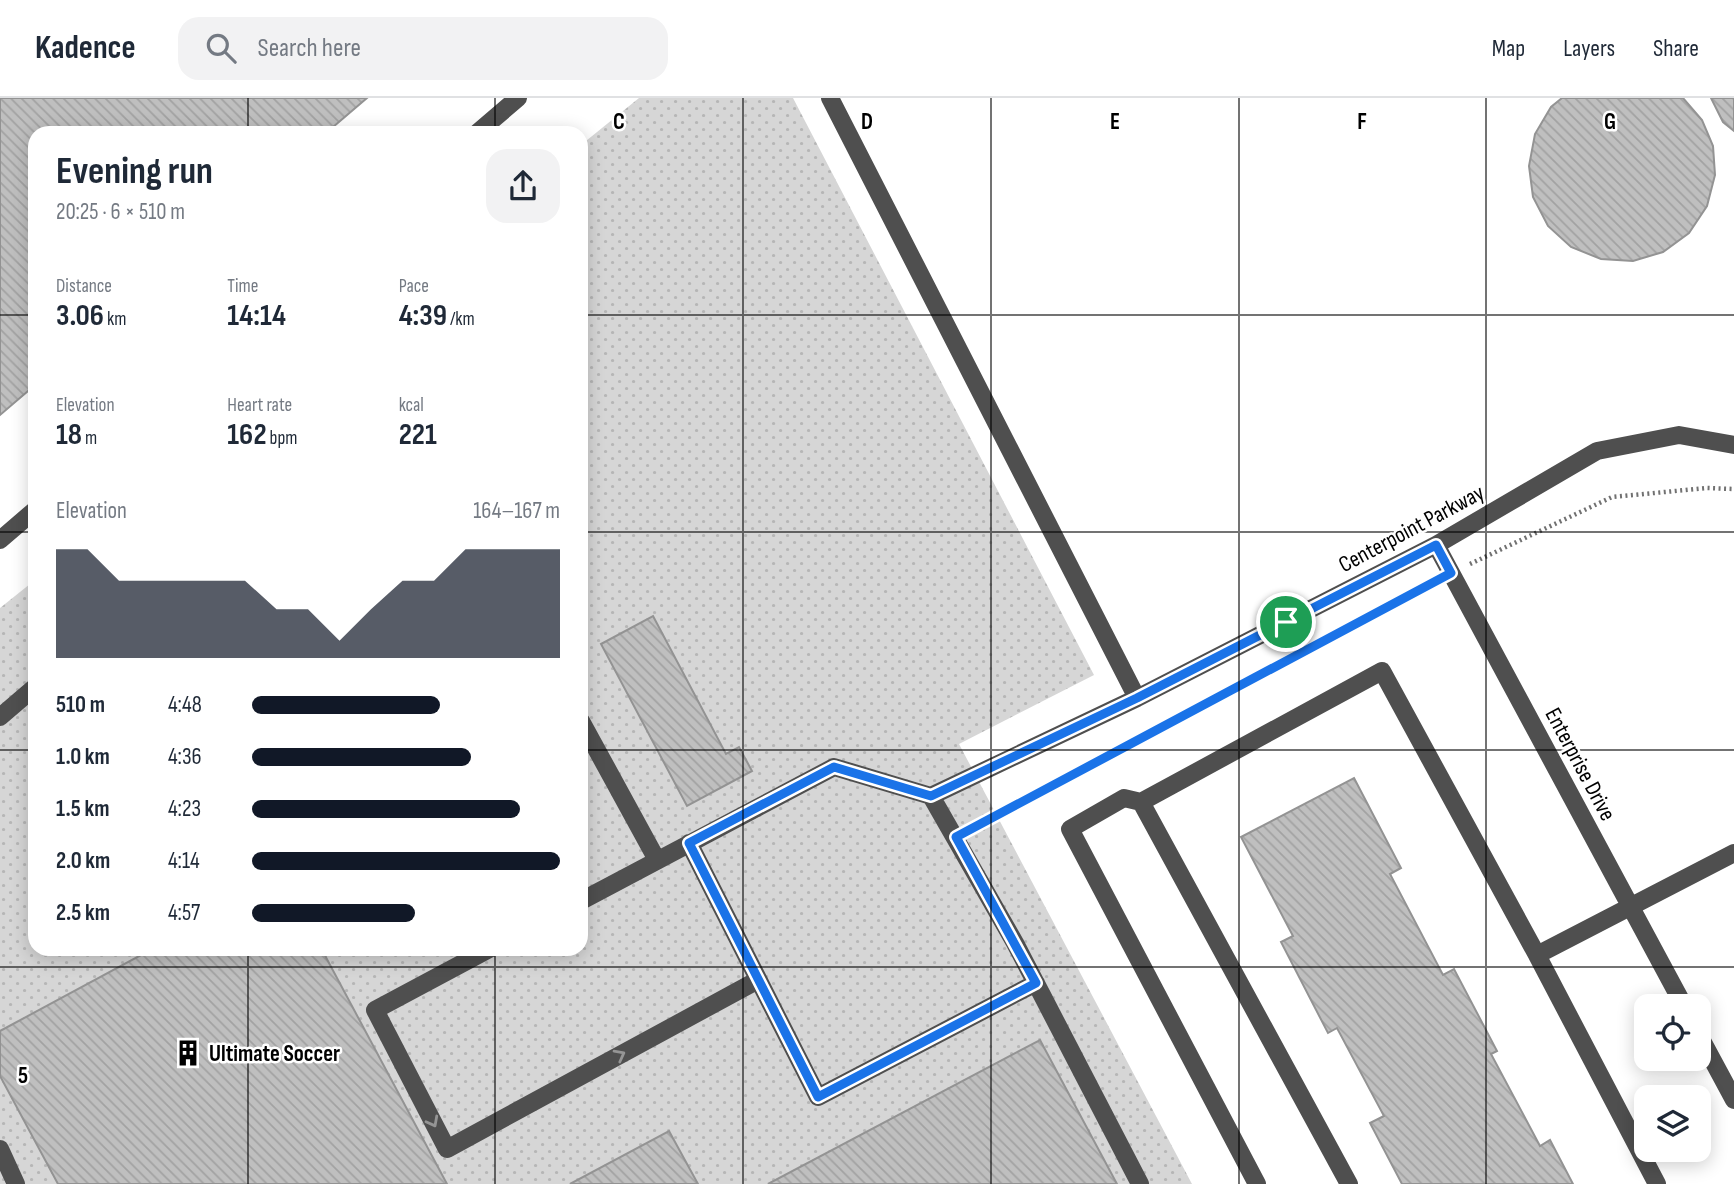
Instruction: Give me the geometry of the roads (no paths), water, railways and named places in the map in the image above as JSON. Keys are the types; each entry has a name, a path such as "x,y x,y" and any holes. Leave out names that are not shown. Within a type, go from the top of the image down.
{"street":[{"path":"485,126 518,98"},
{"path":"830,98 1137,698"},
{"name":"Centerpoint Parkway","path":"931,796 1137,698 1436,545 1597,451 1679,435 1734,444"},
{"path":"0,540 28,516"},
{"name":"Enterprise Drive","path":"1436,545 1677,994"},
{"path":"1257,1184 1070,829 1124,799 1141,802 1382,671 1537,955 1657,1184"},
{"path":"0,717 28,693"},
{"path":"588,733 657,860"},
{"path":"588,897 834,767 931,796 1036,983 1140,1184"},
{"path":"1141,802 1349,1184"},
{"path":"689,843 818,1097 1036,983"},
{"path":"1537,955 1629,905 1734,853"},
{"path":"476,956 375,1010 447,1149 758,980"},
{"path":"1711,1057 1734,1100"},
{"path":"0,1149 16,1184"}],"place":[{"name":"Ultimate Soccer","path":"188,1053"}]}
